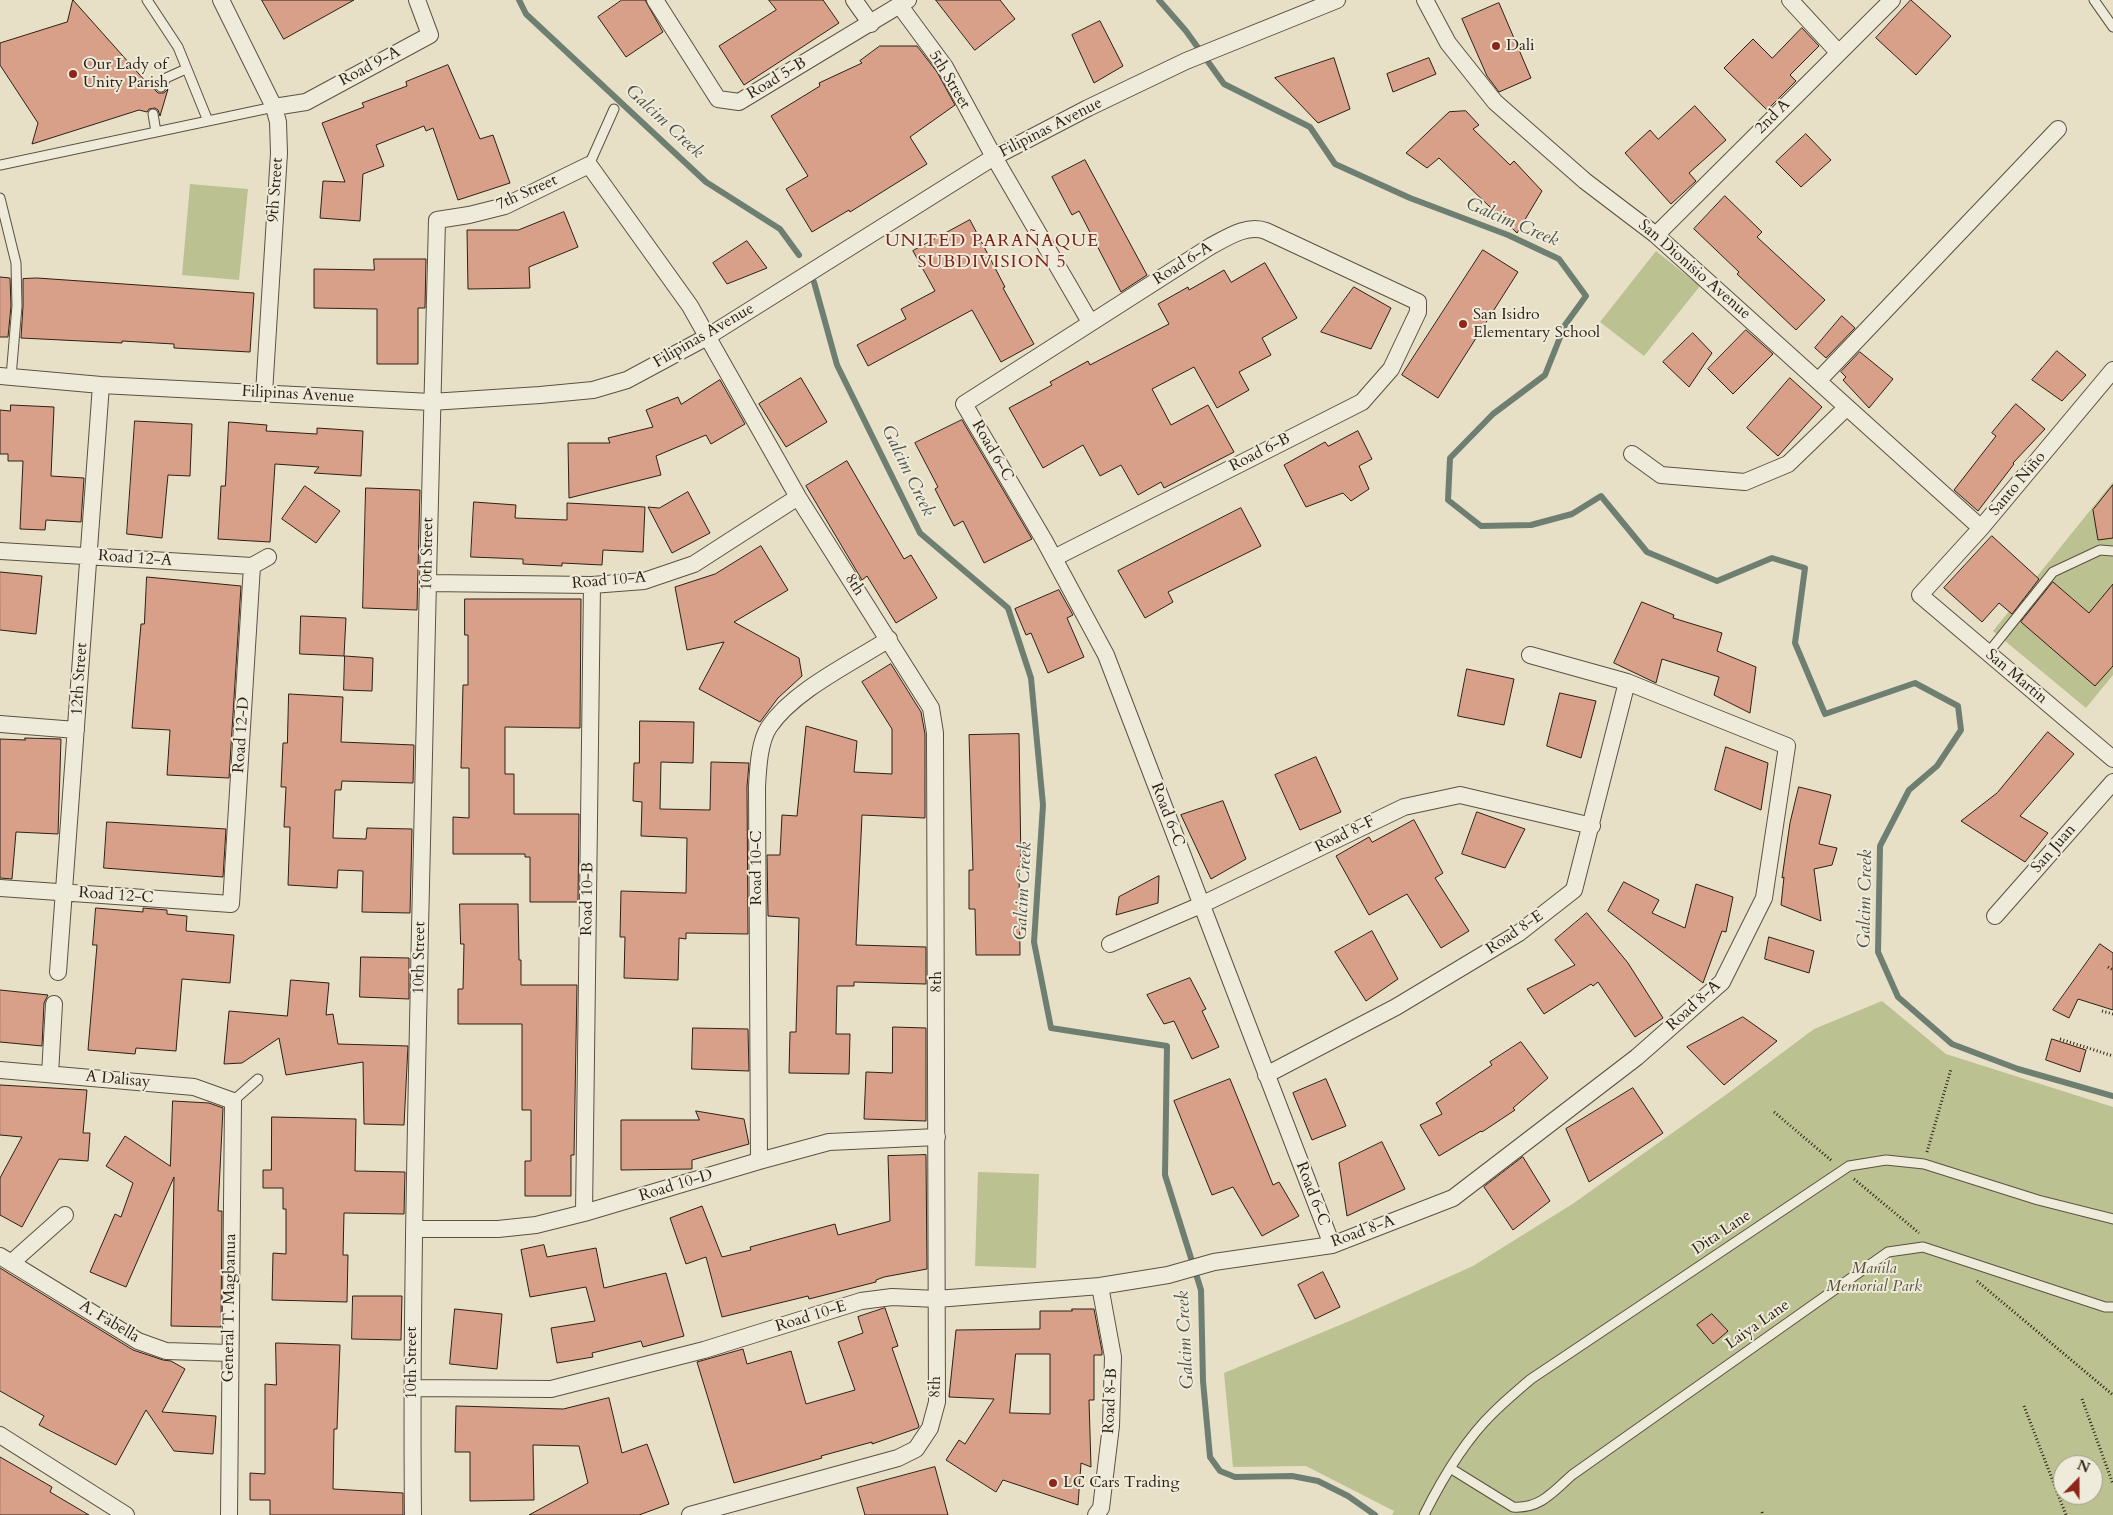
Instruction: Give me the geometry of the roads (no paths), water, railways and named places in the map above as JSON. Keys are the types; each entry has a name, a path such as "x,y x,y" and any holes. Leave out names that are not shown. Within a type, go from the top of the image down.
{"street":[{"name":"9th Street","path":"221,0 274,107 278,122 279,153 264,393"},
{"name":"Road 9-A","path":"274,107 306,102 430,35 417,0"},
{"name":"Road 5-B","path":"655,0 718,99 739,102 904,3"},
{"path":"854,0 871,24"},
{"name":"Filipinas Avenue","path":"5,377 101,385 431,402 593,390 627,380 707,337 994,157 1088,108 1186,61 1336,0"},
{"name":"San Dionisio Avenue","path":"1425,0 1448,43 1495,102 1585,181 1656,235 1981,528"},
{"path":"1790,0 1838,52"},
{"name":"2nd A","path":"1656,235 1892,0"},
{"name":"5th Street","path":"904,3 945,67 994,157 1090,322"},
{"path":"1818,381 2058,129"},
{"path":"589,165 690,306 707,337"},
{"name":"7th Street","path":"431,402 437,220 469,215 505,206 589,165"},
{"name":"Road 6-A","path":"964,404 1211,246 1232,234 1254,228 1414,298 1418,302"},
{"name":"Road 6-B","path":"1054,558 1362,402 1391,369 1418,312 1418,302"},
{"name":"8th","path":"690,1515 898,1458 916,1449 930,1428 937,1402 936,733 932,708 798,498 707,337"},
{"name":"Santo Niño","path":"1920,595 1981,528 2113,370"},
{"name":"12th Street","path":"58,972 101,385"},
{"name":"10th Street","path":"413,1515 414,1229 431,402"},
{"name":"Road 6-C","path":"964,404 1054,558 1106,655 1332,1245"},
{"path":"1632,454 1661,475 1745,482 1788,464 1847,407"},
{"name":"Road 10-A","path":"428,583 592,585 644,581 694,564 798,498"},
{"name":"Road 12-A","path":"0,551 252,566"},
{"path":"252,566 268,557"},
{"name":"Road 12-D","path":"231,904 252,566"},
{"name":"Road 10-B","path":"584,1214 592,585"},
{"name":"San Martin","path":"1920,595 2113,759"},
{"name":"Road 10-C","path":"759,1161 757,787 760,756 768,728 797,697 889,639"},
{"name":"Road 8-A","path":"1214,1262 1332,1245 1453,1198 1637,1057 1722,982 1764,898 1787,746 1627,682 1530,655"},
{"name":"Road 8-E","path":"1266,1075 1396,1007 1519,933 1574,890 1592,826 1627,682"},
{"path":"0,724 76,730"},
{"name":"San Juan","path":"1995,916 2113,782"},
{"name":"Road 8-F","path":"1110,944 1201,905 1404,807 1460,794 1592,826"},
{"name":"Road 12-C","path":"0,888 231,904"},
{"path":"50,1074 54,1004"},
{"name":"A Dalisay","path":"0,1070 194,1087 233,1101"},
{"name":"General T. Magbanua","path":"229,1515 233,1101"},
{"name":"Road 10-D","path":"414,1229 498,1229 536,1225 584,1214 759,1161 829,1142 937,1137"},
{"path":"6,1259 65,1215"},
{"name":"A. Fabella","path":"6,1259 138,1341 166,1351 230,1353"},
{"name":"Road 10-E","path":"412,1388 552,1389 704,1350 860,1301 892,1297 937,1299 1100,1286 1168,1275 1214,1262"},
{"name":"Road 8-B","path":"1100,1286 1113,1357 1111,1426 1103,1513"},
{"path":"0,1435 126,1515"}],"lane":[{"path":"147,0 178,47 208,121"},
{"path":"2094,0 2113,27"},
{"path":"161,87 166,78 186,69"},
{"path":"0,165 274,107"},
{"path":"589,165 614,109"},
{"path":"153,114 156,132"},
{"path":"0,198 16,263 17,306 5,377"},
{"path":"1988,653 2053,572 2100,550 2113,551"},
{"path":"233,1101 258,1079"},
{"name":"Dita Lane","path":"1424,1515 1450,1468 1466,1444 1492,1413 1531,1379 1849,1166 1886,1160 1924,1164 2038,1200 2113,1219"},
{"name":"Laiya Lane","path":"1450,1468 1513,1507 1525,1508 1539,1503 1572,1476 1888,1252 1923,1247 2105,1307 2113,1307"}],"waterway":[{"name":"Galcim Creek","path":"519,0 526,14 706,182 780,229 799,255"},
{"name":"Galcim Creek","path":"1159,0 1186,31 1224,84 1310,127 1335,164 1410,198 1508,235 1559,259 1586,296 1565,325 1545,375 1493,414 1450,458 1448,500 1481,526 1531,525 1572,514 1601,496 1647,552 1717,581 1772,558 1805,568 1795,643 1825,714 1915,683 1958,706 1961,730 1937,766 1909,790 1880,846 1878,952 1898,997 1952,1044 2018,1069 2113,1096"},
{"name":"Galcim Creek","path":"814,282 837,365 920,533 1008,608 1031,678 1043,805 1034,942 1051,1028 1167,1046 1165,1175 1201,1290 1203,1381 1210,1457 1220,1471 1235,1477 1292,1476 1318,1481 1348,1496 1375,1515"}],"place":[{"name":"Dali","path":"1496,46"},
{"name":"Our Lady of Unity Parish","path":"73,74"},
{"name":"San Isidro Elementary School","path":"1463,324"},
{"name":"LC Cars Trading","path":"1053,1483"}],"district":[{"name":"UNITED PARAÑAQUE SUBDIVISION 5","path":"992,252"}],"park label":[{"name":"Manila Memorial Park","path":"1874,1278"}]}
